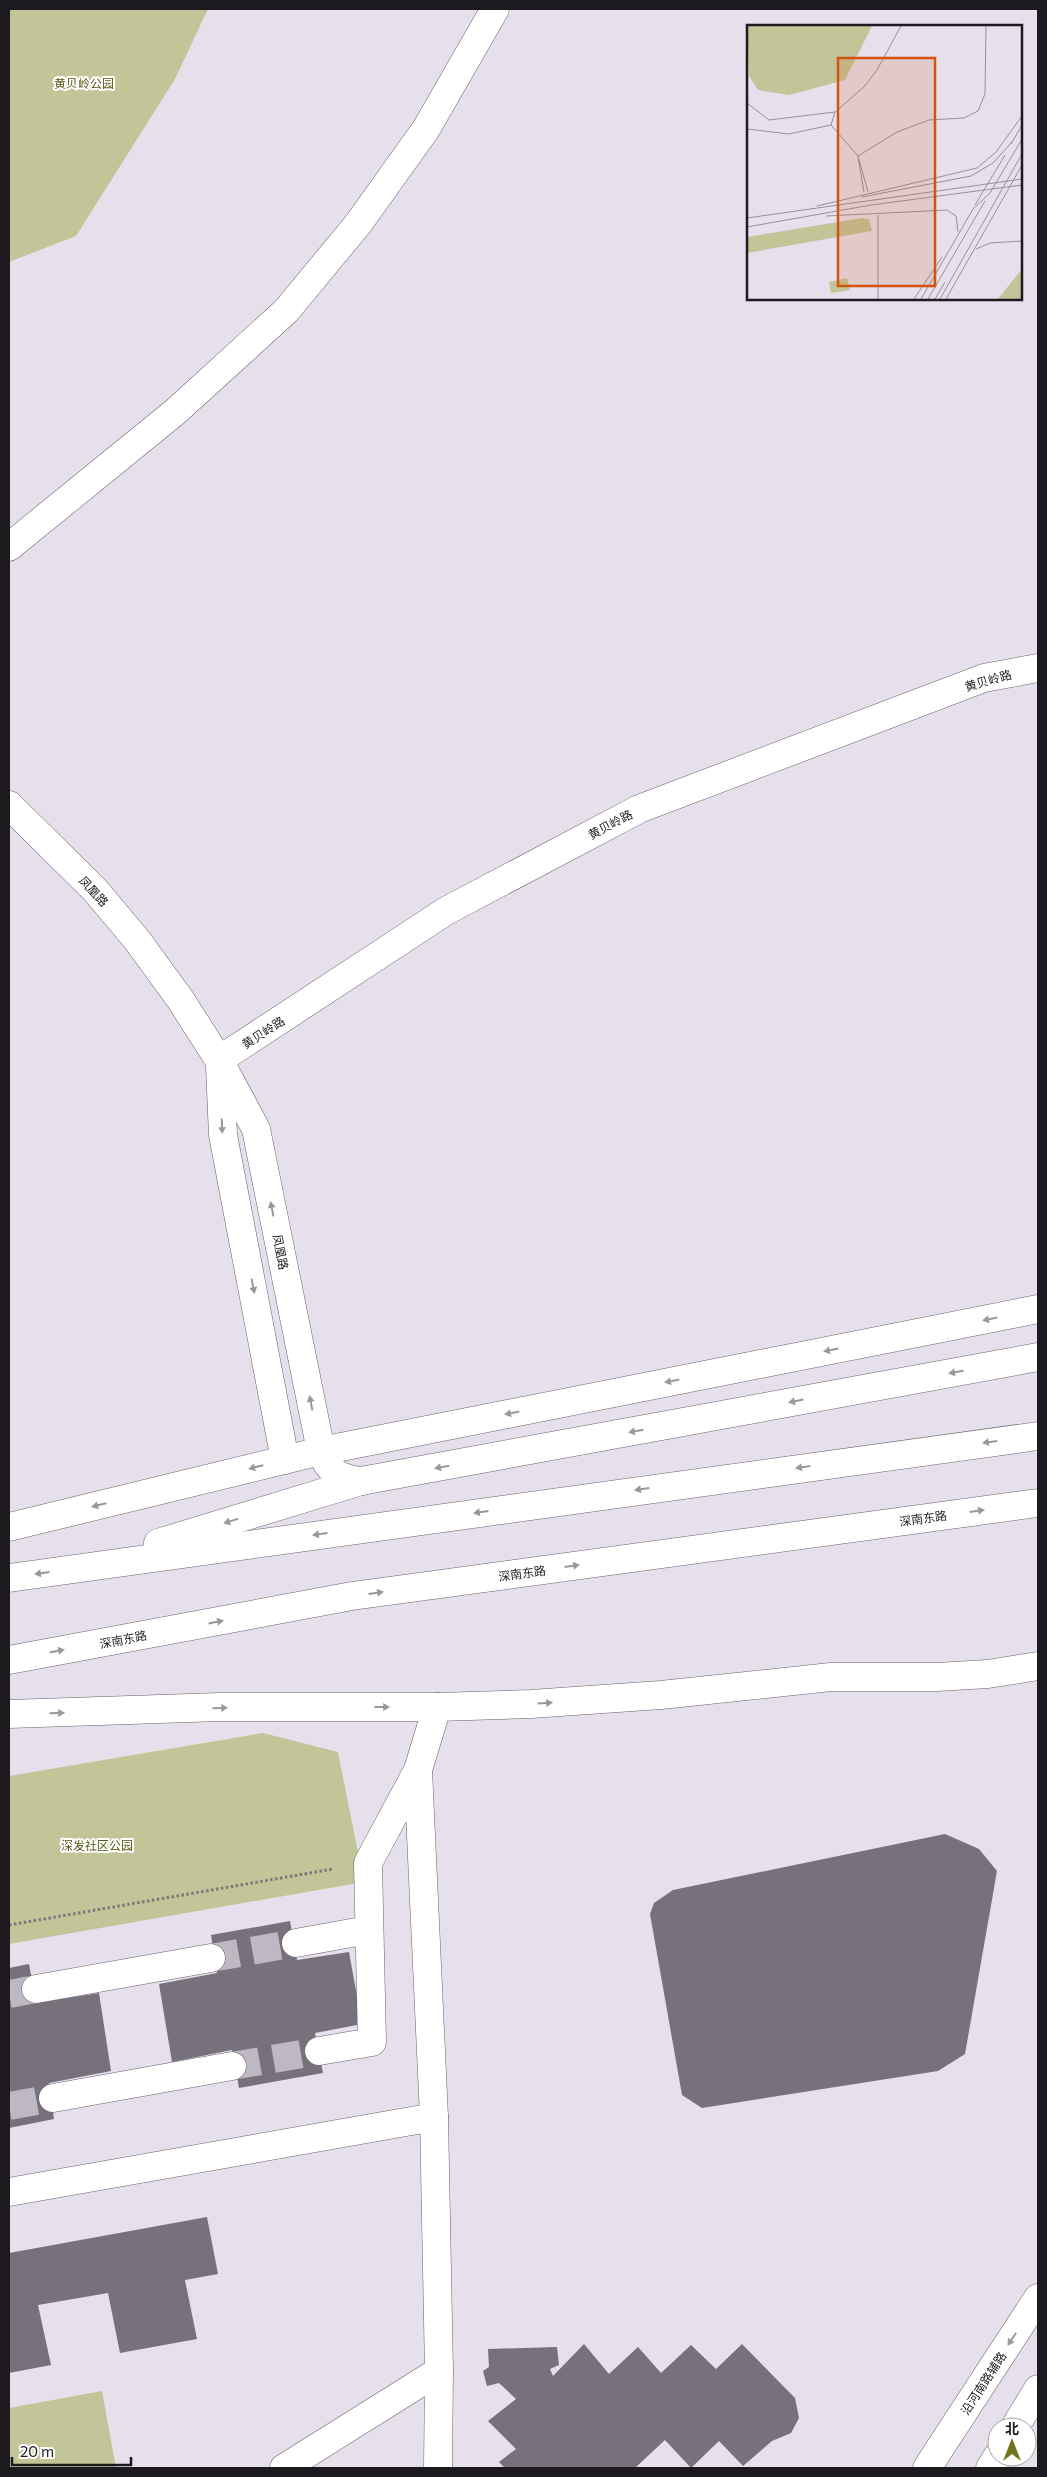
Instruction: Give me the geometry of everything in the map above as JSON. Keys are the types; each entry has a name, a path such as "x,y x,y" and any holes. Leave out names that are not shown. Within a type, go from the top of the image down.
{"main road":[{"path":"9,547 175,412 286,311 358,224 426,129 496,9"},
{"name":"黄贝岭路","path":"220,1060 446,911 639,809 984,678 1038,668"},
{"name":"凤凰路","path":"9,805 95,890 137,940 180,999 220,1060 256,1129 321,1450 326,1464 335,1474 346,1480 361,1481"},
{"path":"220,1060 222,1136 285,1460"},
{"path":"9,1527 321,1450 1038,1309"},
{"path":"75,1568 361,1481 1038,1357"},
{"path":"9,1578 851,1460 1038,1436"},
{"name":"深南东路","path":"9,1660 352,1596 1038,1503"},
{"path":"9,1714 220,1708 437,1708 531,1704 660,1695 831,1677 937,1677 988,1674 1038,1666"},
{"path":"320,2051 372,2042 368,1863 418,1770 437,1708"},
{"path":"418,1770 434,2117 439,2371 438,2468"},
{"path":"296,1943 368,1930"},
{"path":"36,1989 212,1958"},
{"path":"53,2098 232,2066"},
{"path":"9,2192 434,2117"},
{"name":"沿河南路辅路","path":"927,2468 1038,2298"},
{"path":"284,2468 439,2371"},
{"path":"1021,2417 1038,2389"}],"path":[{"path":"9,1925 368,1863"}],"green space":[{"name":"黄贝岭公园","path":"9,9 208,9 175,79 76,236 9,262"},
{"name":"深发社区公园","path":"263,1733 338,1752 364,1882 9,1944 9,1776"},
{"path":"102,2391 116,2468 9,2468 9,2408"}],"building":[{"path":"945,1834 979,1849 997,1871 965,2054 938,2071 702,2108 682,2095 650,1914 654,1903 673,1890"},
{"path":"290,1921 297,1960 349,1952 362,2024 315,2033 323,2073 239,2088 232,2050 172,2062 159,1984 217,1973 211,1935"},
{"path":"29,1964 36,2003 99,1993 111,2071 49,2083 54,2119 9,2128 9,1968"},
{"path":"207,2217 218,2274 185,2280 197,2339 120,2353 108,2293 38,2305 51,2365 9,2373 9,2253"},
{"path":"584,2344 609,2374 638,2347 661,2373 691,2345 716,2369 742,2344 795,2398 799,2418 791,2433 772,2441 743,2466 719,2441 691,2468 665,2440 635,2468 505,2468 499,2462 516,2449 488,2421 516,2399 499,2383 487,2386 483,2371 489,2367 488,2349 557,2347 559,2365 550,2369 553,2376"}],"tunnel":[{"path":"211,1958 296,1943"},
{"path":"9,1994 36,1989"},
{"path":"232,2066 319,2051"},
{"path":"9,2106 53,2098"}]}
